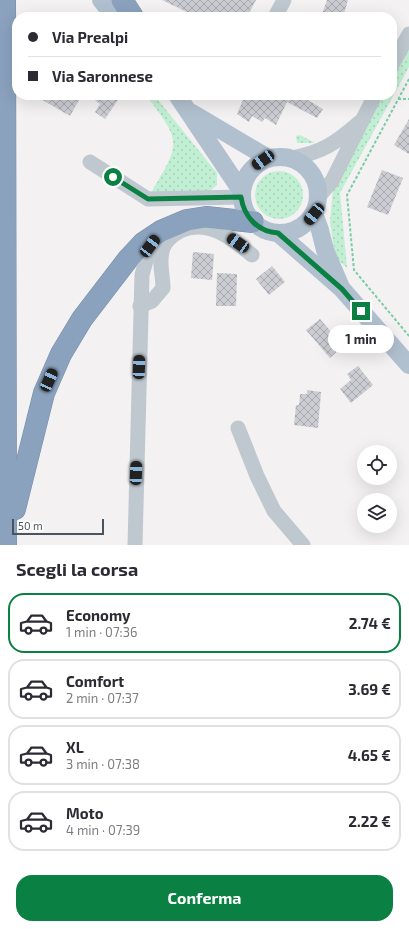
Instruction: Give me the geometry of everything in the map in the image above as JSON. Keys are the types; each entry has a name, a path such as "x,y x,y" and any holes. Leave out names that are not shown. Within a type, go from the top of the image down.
{"highway":[{"path":"5,0 6,545"},
{"path":"122,0 130,12"},
{"path":"6,545 42,399 61,354 82,319 128,259 144,243 161,231 187,220 206,217 253,222"}],"main road":[{"path":"101,0 111,12"},
{"path":"180,100 188,110 242,195 246,214 253,222 268,232 278,233 296,230 306,223 314,214 319,196 317,184 311,172 292,158 282,156 268,158 253,167 246,176 242,195"},
{"path":"188,110 268,158"},
{"path":"314,214 325,250 342,289"},
{"path":"278,233 342,289 409,365"}],"street":[{"path":"278,12 284,0"},
{"path":"397,56 409,34"},
{"path":"319,196 332,181 372,100"},
{"path":"292,158 312,154 335,143 361,122"},
{"path":"90,162 148,199 242,195"},
{"path":"140,306 152,301 163,288 161,257 163,247 172,235 185,229 206,227 227,235 252,255"},
{"path":"135,545 142,275 150,246 161,231"},
{"path":"238,428 257,476 274,511 303,545"}],"path":[{"path":"409,79 347,195 354,270 409,336"},
{"path":"398,99 409,99"}],"green space":[{"path":"409,48 409,67 397,89 397,70"},
{"path":"150,100 158,100 217,173 217,185 209,192 151,193 168,163 172,152 173,143 166,123"},
{"path":"380,100 391,100 340,193 347,268 335,257 330,221 333,189"},
{"path":"300,135 315,143 297,143 296,136"},
{"path":"274,171 284,171 293,175 299,181 302,186 302,204 293,215 284,219 274,219 265,215 259,209 255,200 255,190 259,181 265,175"}],"building":[{"path":"162,0 256,0 250,12 187,12"},
{"path":"327,0 348,0 344,12 323,12"},
{"path":"43,100 79,100 70,116"},
{"path":"95,100 118,100 105,119 95,112 100,104"},
{"path":"243,100 308,100 323,109 317,118 287,102 276,125 265,118 262,122 252,116 249,122 237,114"},
{"path":"409,119 409,154 394,145"},
{"path":"382,170 403,178 388,215 367,207"},
{"path":"193,252 214,254 212,280 191,278"},
{"path":"272,266 285,282 269,295 256,279"},
{"path":"217,273 237,274 236,306 216,306"},
{"path":"320,319 343,346 330,358 306,330"},
{"path":"358,366 373,385 351,403 340,389 351,380 347,374"},
{"path":"307,390 321,392 318,428 294,425 296,405 299,405 300,394 307,394"}],"route":[{"path":"113,177 148,199 241,197 246,214 253,222 268,232 278,233 342,289 361,311"}]}
